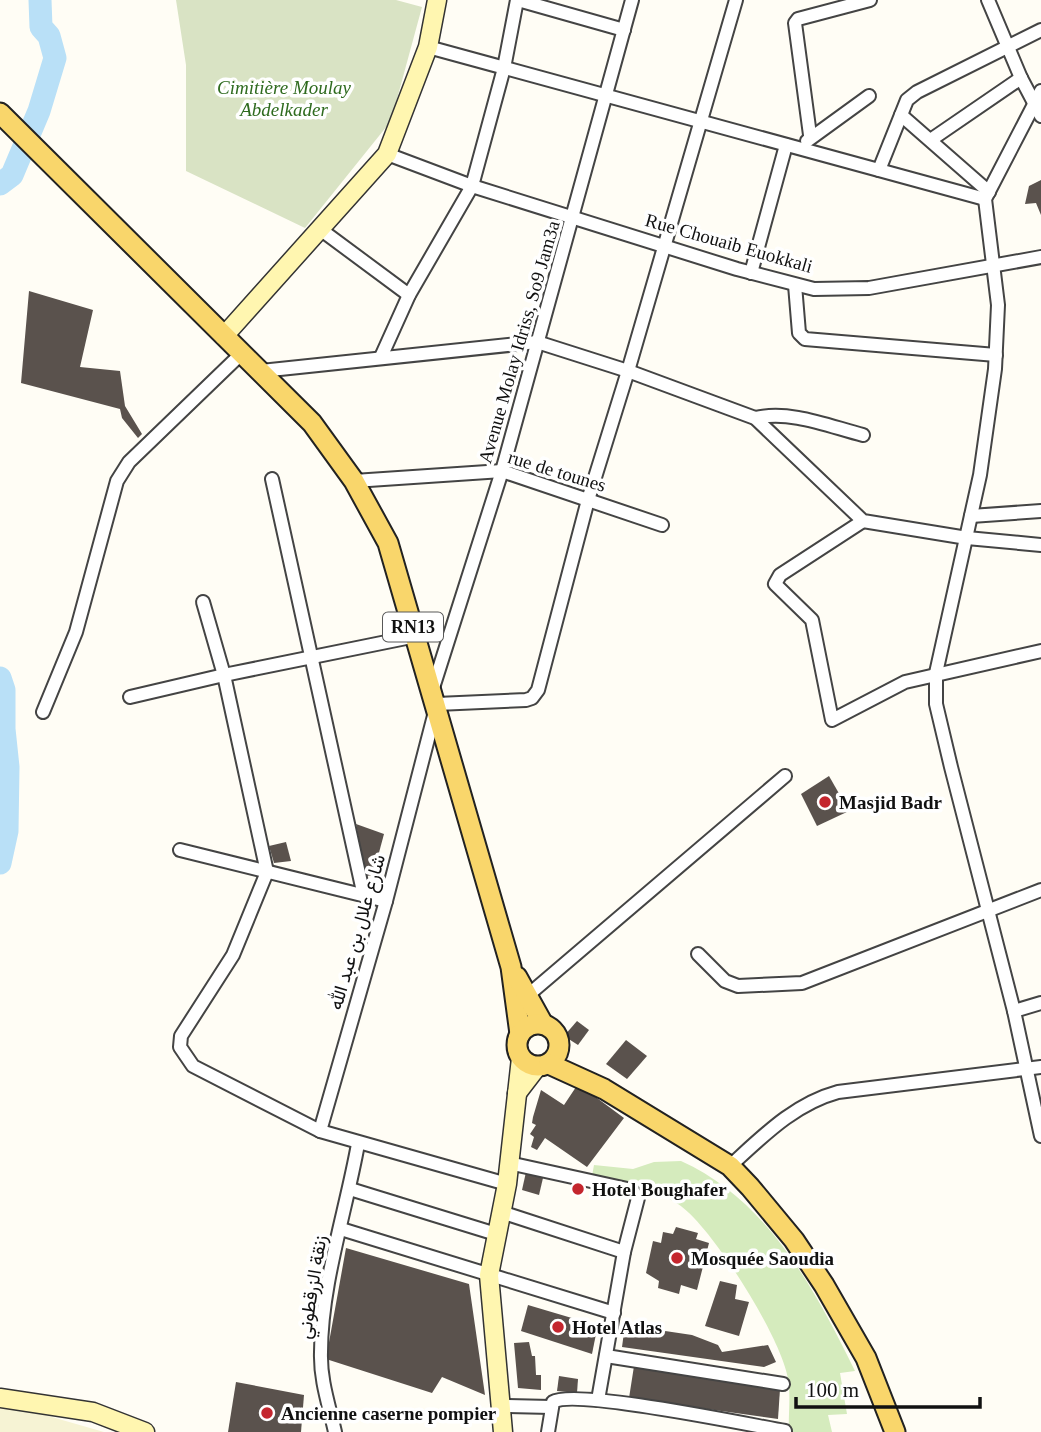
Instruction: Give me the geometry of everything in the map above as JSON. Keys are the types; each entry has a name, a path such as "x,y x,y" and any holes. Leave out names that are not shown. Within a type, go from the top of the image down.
{"main road":[{"name":"RN13","path":"0,113 312,423 354,481 388,543 434,698 511,967 520,1034 517,1046 536,1063 604,1090 730,1166 794,1240 824,1285 866,1359 895,1432"},
{"name":"RN13","path":"511,967 543,1024 555,1032 559,1045 604,1090"},
{"path":"520,1034 530,1026 543,1024"},
{"path":"536,1063 555,1059 559,1045"}],"street":[{"path":"224,337 387,155 428,47 437,0"},
{"path":"381,358 409,295 472,186 504,68 518,0 624,30"},
{"name":"Avenue Molay Idriss, So9 Jam3a","path":"434,698 575,218 632,0"},
{"path":"434,698 526,700 532,698 538,690 587,500 628,371 698,121 736,0"},
{"path":"810,135 795,23 798,19 870,0"},
{"path":"988,0 1006,46 1038,112"},
{"path":"879,170 907,100 917,92 1041,30"},
{"path":"428,47 879,170 987,196"},
{"path":"932,139 1021,78"},
{"path":"987,196 1038,112 1041,91"},
{"path":"801,149 810,135 869,96"},
{"path":"901,115 932,139 987,196 995,267 996,355 988,423 967,538 936,673 936,704 970,849 1014,1011 1041,1136"},
{"path":"751,273 786,145"},
{"name":"Rue Chouaib Euokkali","path":"387,155 472,186 795,285 845,290 995,267 1041,257"},
{"path":"320,229 409,295"},
{"path":"795,285 799,333 805,339 996,355"},
{"path":"261,371 537,342 628,371 755,418 863,521 967,538 1041,545"},
{"path":"43,712 76,632 117,481 129,462 241,354"},
{"path":"755,418 772,414 798,418 863,435"},
{"name":"rue de tounes","path":"354,481 502,471 662,525"},
{"path":"272,480 314,657 363,896"},
{"path":"971,516 1041,511"},
{"path":"863,521 780,575 775,584 812,620 832,720 905,682 1041,651"},
{"path":"203,602 224,675 267,872 233,955 181,1036 180,1047 193,1066 320,1131 506,1184"},
{"path":"130,697 416,636"},
{"name":"شارع علال بن عبد الله","path":"320,1131 386,901 434,698"},
{"path":"527,996 785,776"},
{"path":"180,850 386,901"},
{"path":"698,954 725,981 738,986 802,983 1041,890"},
{"path":"1014,1011 1041,1003"},
{"path":"503,1432 489,1275 506,1184 517,1093 536,1063"},
{"path":"730,1166 800,1107 819,1098 838,1092 1041,1067"},
{"name":"زنقة الزرقطوني","path":"335,1432 326,1397 321,1352 324,1314 358,1144"},
{"path":"509,1163 632,1190 638,1198 624,1252 598,1400"},
{"path":"350,1189 496,1234"},
{"path":"501,1212 624,1252"},
{"path":"341,1229 614,1313"},
{"path":"606,1356 783,1384"},
{"path":"0,1398 93,1412 145,1432"},
{"path":"548,1432 551,1407 558,1399 574,1398 785,1431"},
{"path":"502,1406 551,1407"}],"shaded area":[{"path":"0,1407 24,1409 104,1432 0,1432"}],"green space":[{"name":"Cimitière Moulay Abdelkader","path":"176,0 396,0 422,7 391,121 305,228 186,171 186,65"},
{"path":"681,1161 712,1178 764,1223 786,1250 823,1310 855,1371 840,1373 847,1414 828,1415 832,1432 789,1432 788,1379 773,1338 744,1285 709,1235 692,1216 678,1204 660,1195 592,1176 594,1165 633,1169 654,1162"}],"building":[{"path":"1041,180 1041,215 1036,203 1025,204 1029,186"},
{"path":"29,291 93,310 80,367 120,371 125,406 142,434 138,438 122,418 120,409 21,383"},
{"name":"Masjid Badr","path":"829,776 849,811 817,826 801,794"},
{"path":"356,824 384,834 373,875 366,876"},
{"path":"286,842 291,861 274,863 269,846"},
{"path":"577,1021 589,1030 578,1045 564,1036"},
{"path":"626,1040 647,1056 627,1079 606,1064"},
{"path":"578,1084 624,1118 587,1167 545,1138 537,1150 531,1147 534,1137 530,1134 536,1125 532,1123 541,1090 564,1105"},
{"path":"526,1172 543,1178 539,1195 522,1190"},
{"name":"Mosquée Saoudia","path":"676,1227 698,1233 696,1239 709,1243 697,1290 681,1285 679,1294 658,1288 659,1281 646,1273 653,1241 661,1243 663,1232 673,1234"},
{"path":"346,1248 469,1284 485,1395 442,1377 432,1393 326,1359"},
{"path":"720,1281 737,1285 735,1299 749,1302 739,1336 705,1326"},
{"name":"Hotel Atlas","path":"528,1305 592,1324 597,1329 592,1354 521,1331"},
{"path":"625,1325 692,1335 718,1345 722,1352 768,1345 776,1362 764,1367 622,1347"},
{"path":"529,1342 532,1356 535,1356 536,1375 541,1375 541,1390 518,1388 514,1343"},
{"path":"634,1366 780,1389 778,1419 629,1398"},
{"path":"559,1376 578,1379 577,1393 557,1391"},
{"name":"Ancienne caserne pompier","path":"236,1382 304,1395 301,1432 228,1432"}],"waterway":[{"path":"0,184 12,175 39,111 55,58 49,36 41,27 40,0"},
{"path":"0,678 4,690 8,767 7,831 0,863"}],"place":[{"name":"Masjid Badr","path":"825,802"},
{"name":"Hotel Boughafer","path":"578,1189"},
{"name":"Mosquée Saoudia","path":"677,1258"},
{"name":"Hotel Atlas","path":"558,1327"},
{"name":"Ancienne caserne pompier","path":"267,1413"}]}
